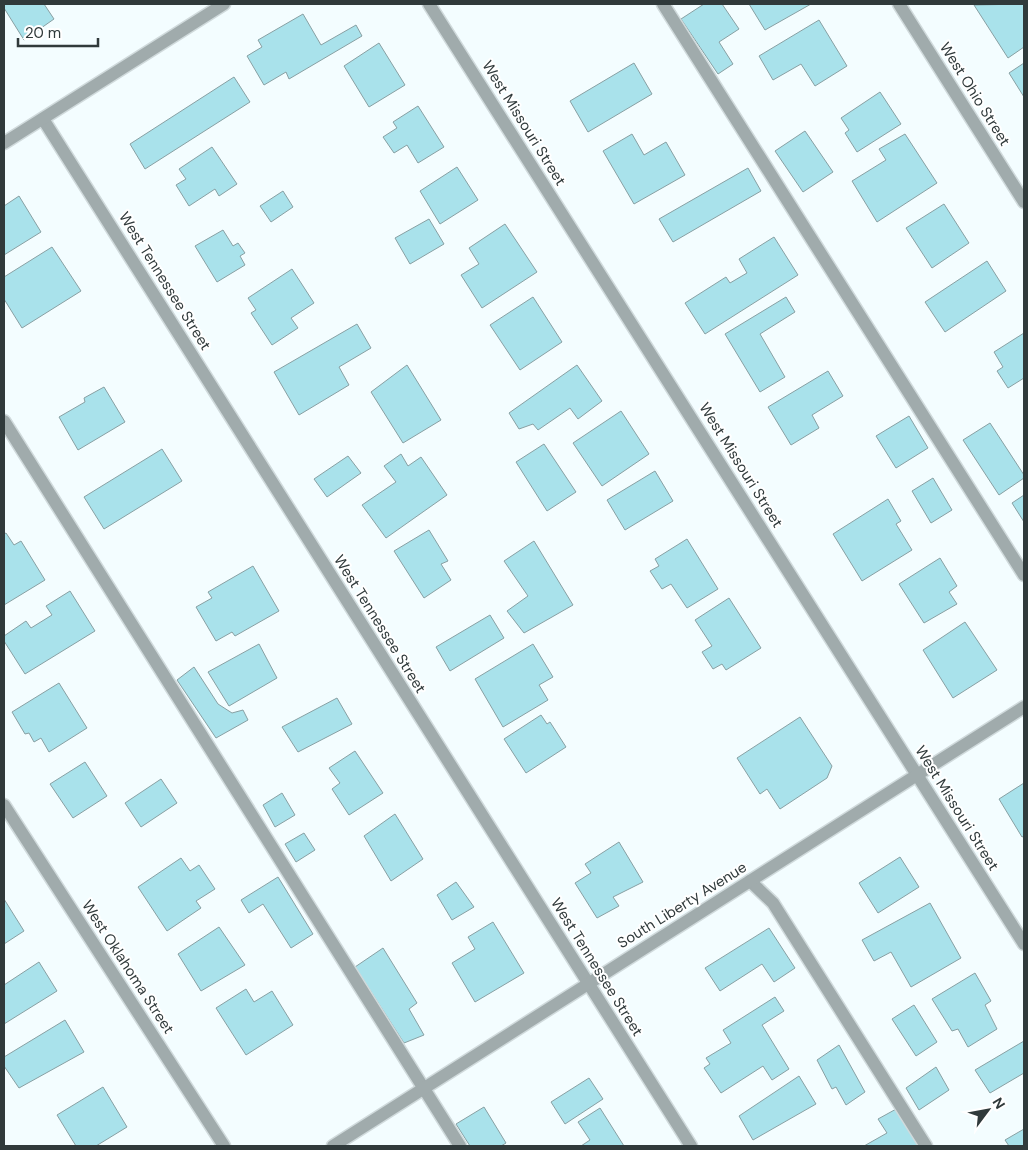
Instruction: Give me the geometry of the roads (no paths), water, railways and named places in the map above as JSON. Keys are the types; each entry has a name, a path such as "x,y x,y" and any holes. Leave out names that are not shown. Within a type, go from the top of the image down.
{"street":[{"path":"4,143 224,4"},
{"name":"West Missouri Street","path":"429,4 1024,944"},
{"path":"663,4 1024,575"},
{"name":"West Ohio Street","path":"899,4 1024,202"},
{"name":"West Tennessee Street","path":"43,119 691,1146"},
{"path":"4,421 460,1146"},
{"name":"South Liberty Avenue","path":"333,1146 1024,707"},
{"name":"West Oklahoma Street","path":"4,804 224,1146"},
{"path":"750,881 773,903 926,1146"}]}
